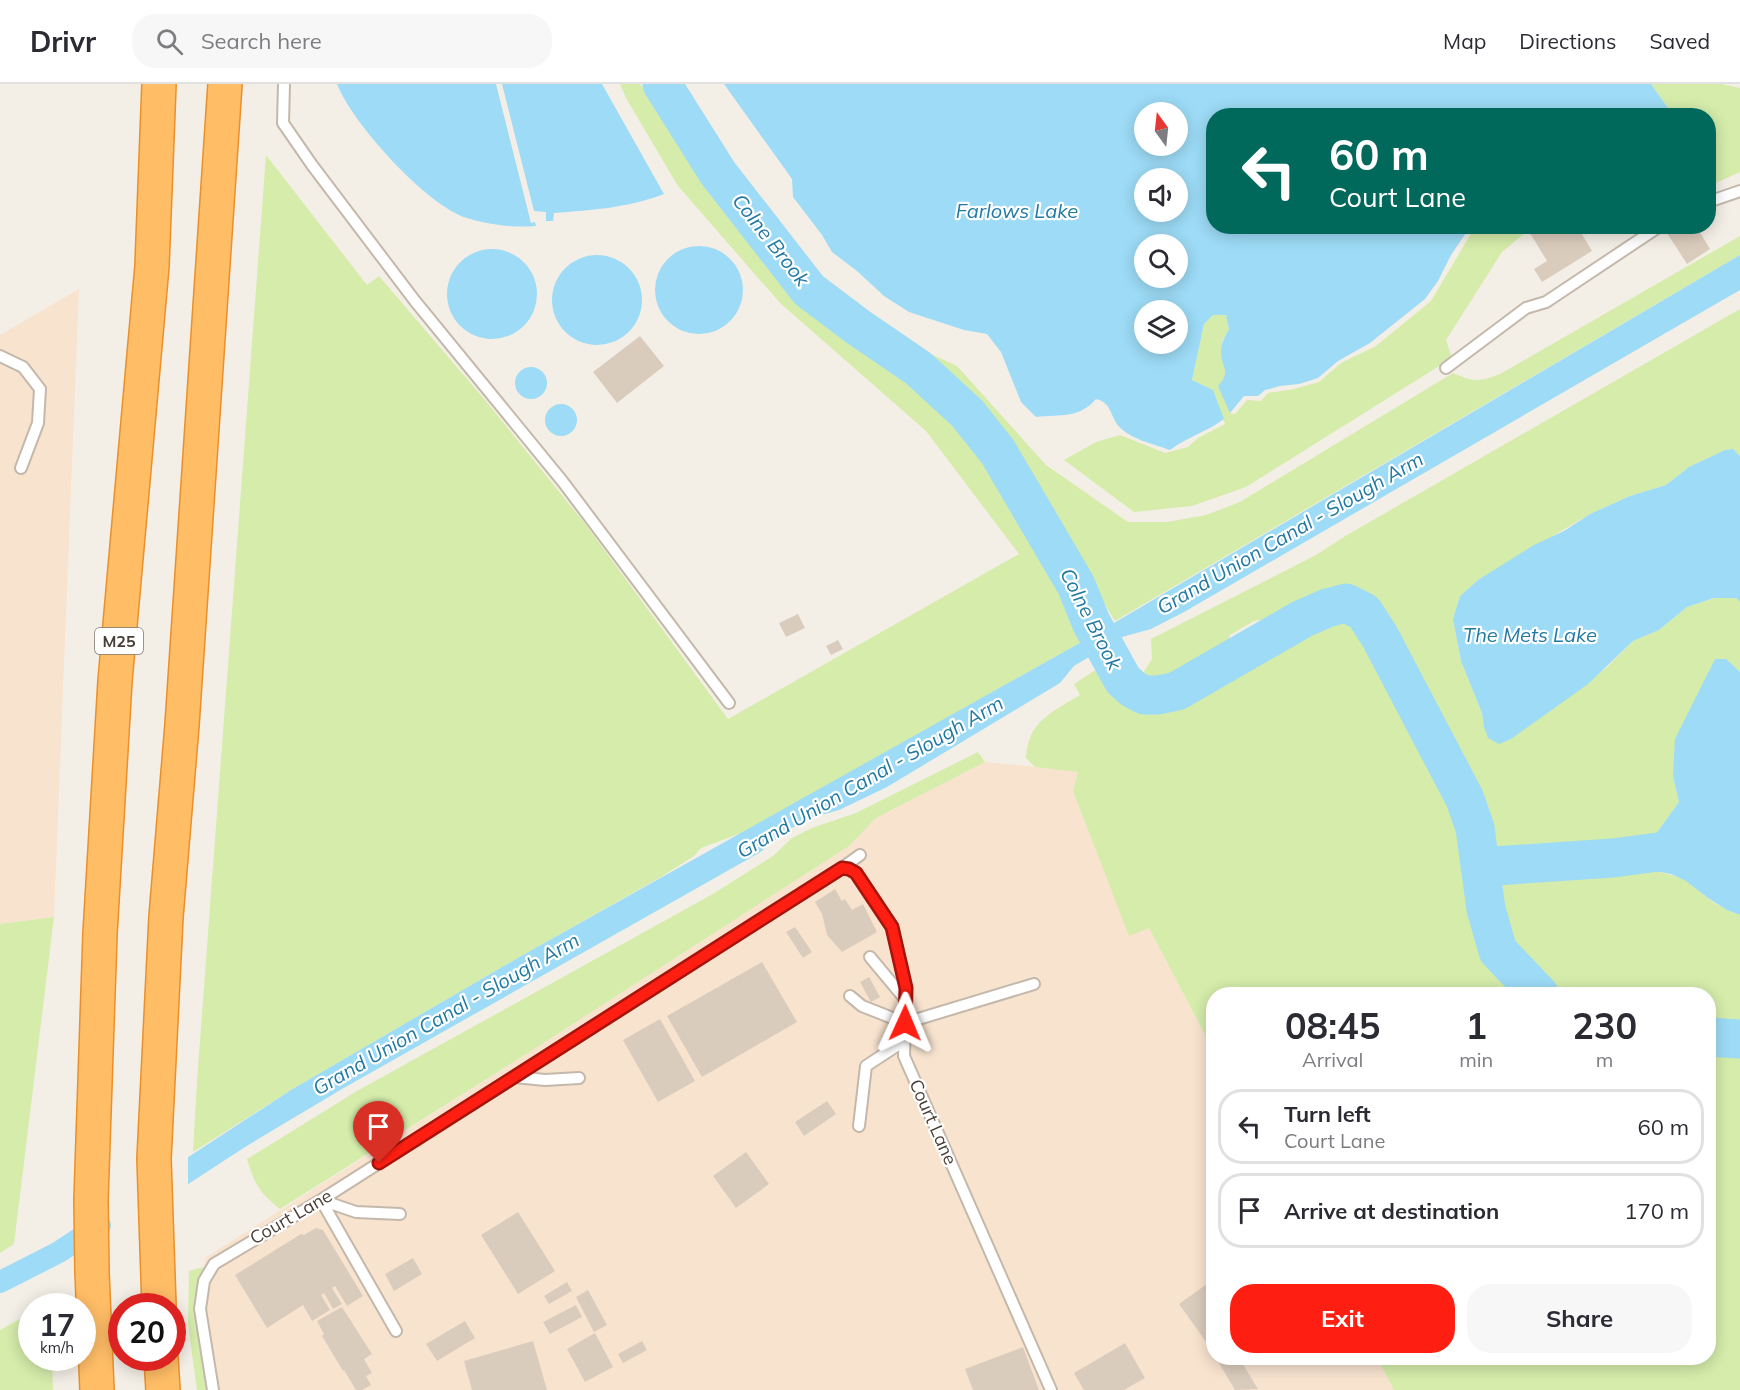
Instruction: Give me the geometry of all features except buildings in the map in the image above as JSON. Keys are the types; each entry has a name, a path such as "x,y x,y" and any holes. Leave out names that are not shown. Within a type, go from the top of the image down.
{"highway":[{"name":"M25","path":"97,1390 92,1272 92,1200 100,934 115,681 152,266 159,84"},
{"path":"158,1293 154,1159 166,917 183,713 225,84"},
{"path":"162,1371 163,1390"}],"lane":[{"path":"284,84 283,123 312,165 415,301 563,482 729,703"},
{"path":"1716,199 1740,191"},
{"path":"1446,368 1526,308 1546,302 1648,234"},
{"path":"0,356 24,367 40,389 38,423 21,468"},
{"path":"842,868 860,855"},
{"name":"Court Lane","path":"213,1390 200,1309 201,1288 214,1264 321,1200 842,868 856,873 892,927 906,988 904,1056 1051,1390"},
{"path":"870,957 905,999"},
{"path":"850,996 862,1006 905,1023 1034,984"},
{"path":"860,1126 866,1066 904,1041"},
{"path":"515,1077 545,1080 579,1078"},
{"path":"321,1200 356,1212 400,1214"},
{"path":"321,1200 396,1331"}],"shaded area":[{"path":"79,289 54,917 0,924 0,335"},
{"path":"985,762 1078,771 1073,791 1129,935 1149,928 1206,1037 1206,1365 1381,1365 1394,1390 208,1390 196,1306 197,1290 205,1258 849,846 876,818"}],"green space":[{"path":"620,84 640,84 808,292 853,327 918,372 966,416 995,452 1035,519 1085,640 744,832 701,848 694,856 661,877 291,1090 193,1152 266,155 367,285 379,276 485,400 586,525 728,719 1019,554 926,431 780,303 678,186"},
{"path":"1651,84 1721,84 1740,88 1740,172 1716,183 1716,108 1668,108"},
{"path":"1471,234 1524,234 1502,252 1446,340 1452,358 1246,487 1192,506 1134,512 1064,460 1096,442 1120,435 1165,453 1188,447 1198,438 1225,424 1213,390 1192,380 1204,324 1213,315 1226,314 1229,329 1222,341 1221,352 1226,368 1230,413 1235,414 1247,400 1261,401 1268,393 1319,382 1341,363 1376,346 1431,301"},
{"path":"1740,236 1740,255 1115,621 1051,518 1007,454 967,405 931,373 923,361 931,354 957,366 1046,465 1128,522 1167,522 1206,515 1240,502 1453,373 1476,380 1500,374"},
{"path":"1740,309 1740,456 1733,449 1725,450 1689,467 1666,485 1630,496 1590,514 1478,580 1460,596 1453,619 1461,661 1482,713 1484,727 1511,739 1607,667 1633,641 1659,630 1687,607 1714,598 1736,598 1740,602 1740,672 1726,659 1715,659 1699,693 1673,776 1679,802 1653,838 1629,844 1616,852 1484,862 1480,828 1463,785 1390,645 1366,607 1344,598 1316,605 1293,615 1254,621 1230,635 1225,652 1188,681 1164,687 1140,685 1140,678 1152,659 1151,639 1316,555"},
{"path":"1345,607 1362,616 1461,799 1471,829 1481,907 1495,952 1528,987 1206,987 1206,1037 1149,928 1129,936 1073,791 1078,772 1035,767 1026,758 1028,745 1031,735 1043,719 1080,695 1074,684 1103,665 1124,697 1152,702 1189,691 1267,643 1328,611"},
{"path":"978,752 985,762 876,818 849,846 528,1053 280,1209 267,1198 259,1187 247,1159 357,1091 711,895 773,856 792,838 812,828 856,813"},
{"path":"1623,864 1683,879 1714,903 1740,915 1740,1036 1716,1034 1716,987 1537,987 1502,949 1488,908 1485,872"},
{"path":"54,917 14,1244 0,1253 0,924"},
{"path":"1716,1041 1740,1043 1740,1390 1394,1390 1381,1365 1716,1365"},
{"path":"204,1267 197,1290 196,1306 208,1390 197,1390 188,1324 189,1271"},
{"path":"18,1320 18,1371 52,1371 53,1390 0,1390 0,1330"}],"water":[{"path":"337,84 496,84 531,223 535,222 536,226 510,226 467,218 432,197 412,181 374,140 358,120"},
{"path":"502,84 602,84 664,194 623,205 554,213 553,221 546,221 546,212 534,211"},
{"name":"Farlows Lake","path":"724,84 1651,84 1668,108 1206,108 1206,234 1465,234 1425,299 1370,343 1338,361 1318,378 1265,390 1258,396 1244,396 1230,413 1218,386 1225,373 1221,348 1229,329 1226,315 1213,315 1204,324 1192,380 1213,390 1224,419 1170,450 1128,434 1117,424 1107,405 1101,400 1096,399 1076,413 1036,417 1021,402 1001,352 987,334 964,330 909,312 884,296 832,252 793,197 792,179"},
{"path":"690,246 708,246 724,253 736,265 743,281 743,299 736,315 724,327 708,334 690,334 674,327 662,315 655,299 655,281 662,265 674,253"},
{"path":"492,249 509,253 524,262 533,277 537,294 533,311 524,326 509,335 492,339 475,335 460,326 451,311 447,294 451,277 460,262 475,253"},
{"path":"597,255 614,259 629,268 638,283 642,300 638,317 629,332 614,341 597,345 580,341 565,332 556,317 552,300 556,283 565,268 580,259"},
{"path":"1740,255 1740,290 1184,612 1151,629 1122,637 1074,666 1060,683 887,787 839,810 811,818 790,829 759,853 342,1089 245,1147 95,1245 95,1218 291,1090 523,955 1085,640"},
{"path":"531,367 543,371 547,383 543,395 531,399 519,395 515,383 519,371"},
{"path":"561,404 573,408 577,420 573,432 561,436 549,432 545,420 549,408"},
{"name":"The Mets Lake","path":"1733,449 1740,456 1740,602 1736,598 1714,598 1687,607 1659,630 1633,641 1588,684 1511,739 1499,744 1488,738 1482,713 1461,661 1453,619 1460,596 1478,580 1590,514 1630,496 1666,485 1689,467 1725,450"},
{"path":"1715,659 1726,659 1740,672 1740,915 1727,910 1686,881 1671,874 1623,864 1616,852 1629,844 1653,838 1679,802 1673,776 1675,739"}],"pier":[{"path":"188,1153 188,1187 96,1247 93,1215"}],"waterway":[{"name":"Colne Brook","path":"662,84 718,173 809,290 918,368 967,413 998,452 1076,585 1091,622 1123,680 1133,689 1144,695 1177,691 1302,619 1327,608 1346,603 1364,612 1380,637 1465,799 1475,828 1486,909 1498,951 1532,987"},
{"path":"1480,867 1613,858 1718,844 1740,860"},
{"name":"Colne Brook","path":"1716,1038 1740,1039"},
{"name":"Grand Union Canal - Slough Arm","path":"0,1282 59,1252 100,1225"}],"route":[{"path":"379,1163 842,868 856,873 892,927 906,988 905,1023"}]}
